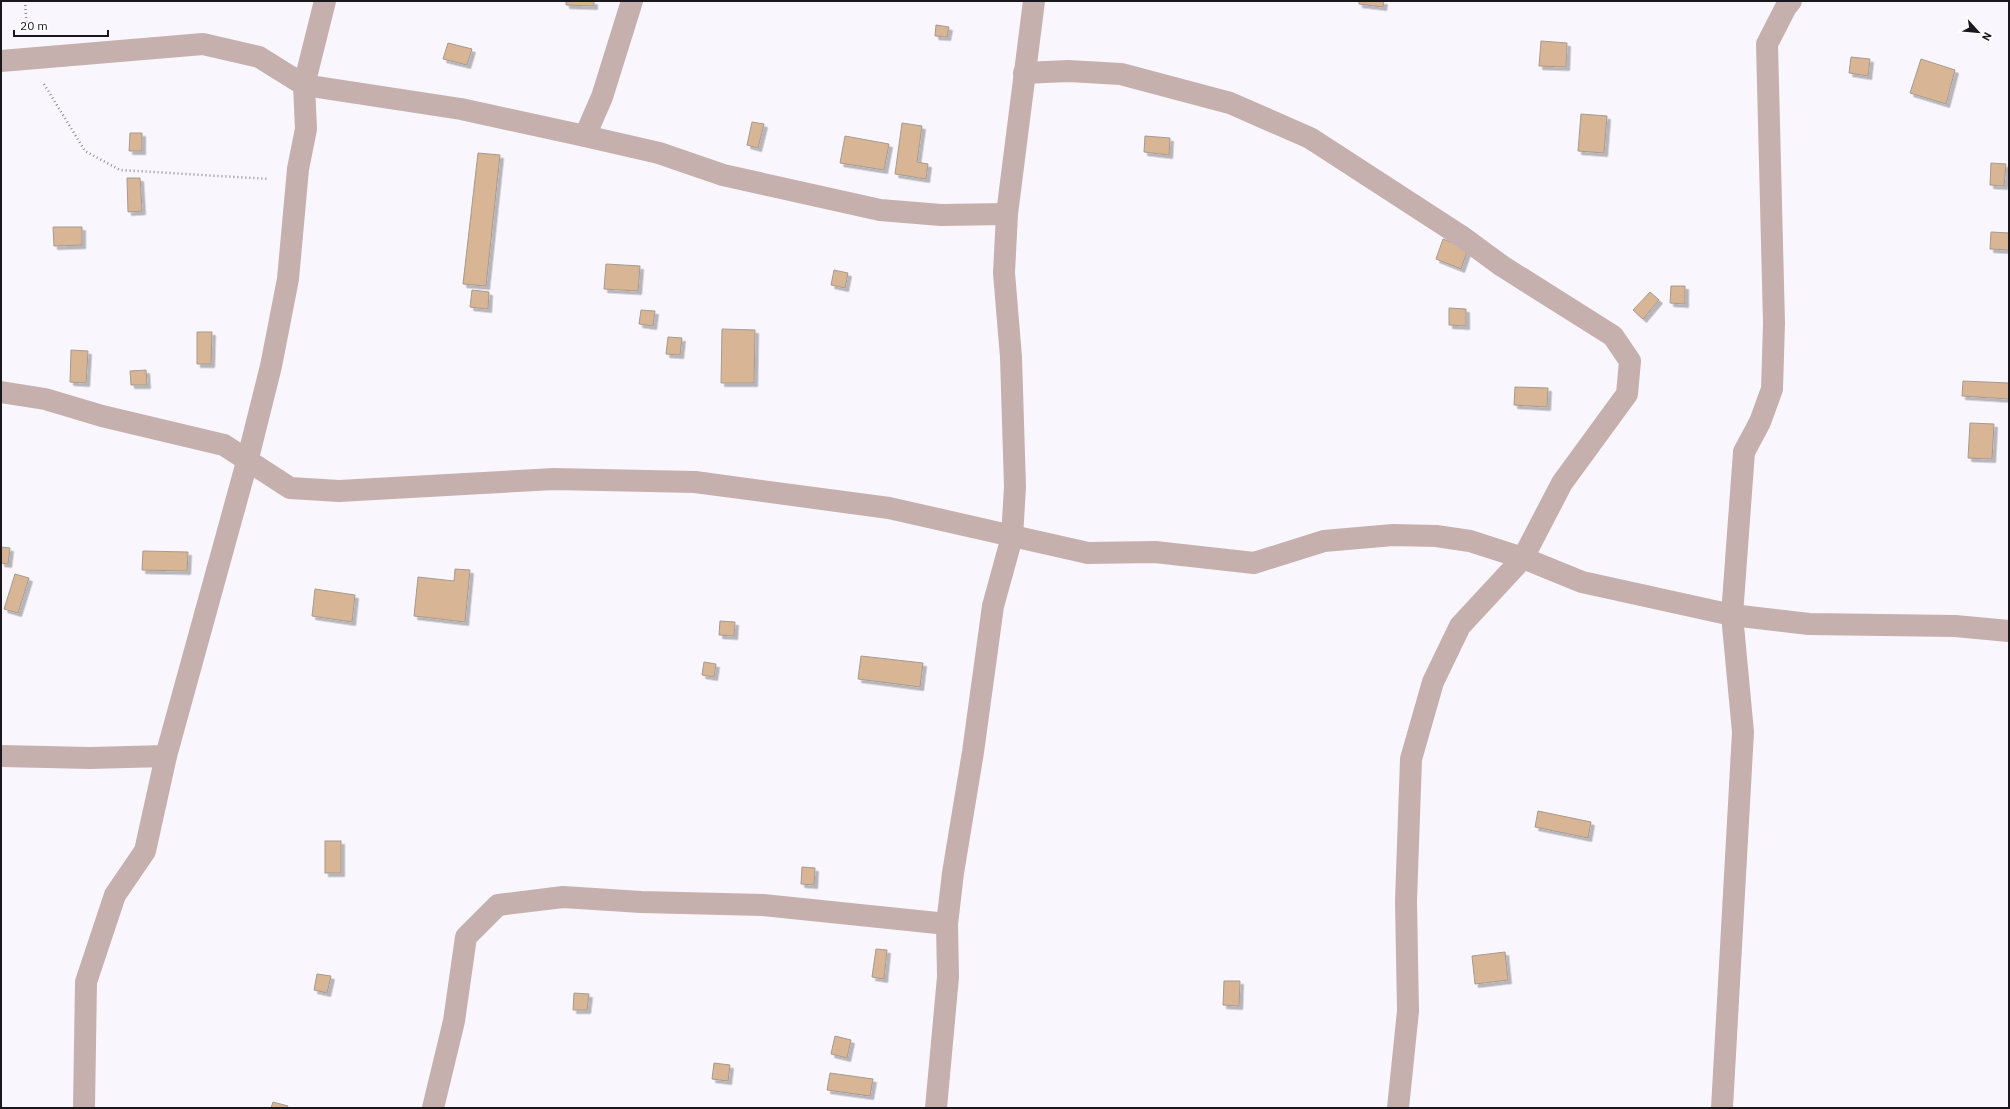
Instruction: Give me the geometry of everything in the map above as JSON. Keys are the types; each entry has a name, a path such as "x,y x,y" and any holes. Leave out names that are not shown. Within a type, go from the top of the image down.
{"street":[{"path":"84,1108 86,982 115,895 145,851 166,756 247,462 271,366 288,279 298,169 306,130 304,85 325,1"},
{"path":"585,136 602,97 632,1"},
{"path":"936,1108 948,977 947,924 993,606 1012,537 1015,487 1011,357 1004,273 1007,214 1034,1"},
{"path":"1722,1108 1743,732 1732,616 1744,452 1760,422 1772,389 1774,323 1767,44 1790,1"},
{"path":"1,61 28,57 203,44 259,57 304,85 461,109 535,127 585,136 659,153 723,175 880,210 941,214 1007,214"},
{"path":"1024,72 1068,71 1121,74 1230,103 1310,138 1461,236 1502,266 1613,336 1630,361 1627,394 1562,483 1523,558 1460,626 1433,682 1411,759 1406,902 1408,1011 1398,1108"},
{"path":"1,392 44,399 102,416 224,445 247,462 290,488 339,491 554,479 695,482 889,508 1088,553 1155,552 1254,563 1324,541 1392,535 1436,536 1470,541 1523,558 1582,582 1732,616 1809,624 1955,626 2009,630"},
{"path":"1,756 90,758 166,756"},
{"path":"433,1108 454,1021 466,937 498,905 563,897 641,902 763,905 947,924"}],"path":[{"path":"28,57 85,151 120,170 268,179 298,169"}],"building":[{"path":"566,1 594,1 594,6 566,5"},
{"path":"1359,1 1384,1 1383,7 1359,4"},
{"path":"936,25 949,27 947,37 935,36"},
{"path":"1541,41 1567,43 1566,67 1539,66"},
{"path":"448,43 472,49 467,65 443,59"},
{"path":"1851,57 1870,59 1868,76 1849,73"},
{"path":"1921,59 1955,70 1946,104 1910,93"},
{"path":"1581,114 1607,116 1604,153 1578,151"},
{"path":"752,122 764,124 758,148 747,145"},
{"path":"902,123 922,126 917,162 928,164 926,179 895,174"},
{"path":"130,133 142,133 142,151 129,151"},
{"path":"845,136 889,144 884,170 840,163"},
{"path":"1145,136 1170,138 1169,155 1144,152"},
{"path":"478,153 500,155 486,286 463,284"},
{"path":"1991,163 2006,164 2004,186 1990,185"},
{"path":"127,178 140,178 142,211 128,212"},
{"path":"53,227 82,227 82,245 54,246"},
{"path":"1991,232 2009,233 2009,250 1990,249"},
{"path":"1443,239 1468,249 1461,269 1436,259"},
{"path":"606,264 640,266 638,291 604,289"},
{"path":"834,270 848,273 845,288 831,285"},
{"path":"1671,286 1685,286 1685,304 1670,303"},
{"path":"472,290 489,292 488,309 470,307"},
{"path":"1650,292 1659,300 1643,319 1633,310"},
{"path":"1449,308 1466,309 1466,326 1449,325"},
{"path":"641,310 655,311 653,326 639,324"},
{"path":"722,329 755,330 754,383 721,383"},
{"path":"197,332 212,332 211,364 197,364"},
{"path":"668,337 682,338 680,355 666,354"},
{"path":"71,350 88,351 86,383 70,382"},
{"path":"146,370 147,385 131,385 130,371"},
{"path":"1963,381 2009,383 2009,399 1962,396"},
{"path":"1515,387 1548,388 1547,407 1514,405"},
{"path":"1970,423 1994,424 1992,459 1968,458"},
{"path":"1,547 10,548 8,564 1,563"},
{"path":"143,551 188,552 187,571 142,570"},
{"path":"455,569 470,570 465,622 414,616 418,577 454,581"},
{"path":"15,574 29,578 18,613 4,609"},
{"path":"315,589 355,595 352,622 312,616"},
{"path":"720,621 735,622 734,636 719,635"},
{"path":"861,656 923,663 920,687 858,679"},
{"path":"704,662 716,664 714,677 702,675"},
{"path":"1538,811 1591,822 1588,838 1535,827"},
{"path":"325,841 341,841 341,873 325,873"},
{"path":"802,867 815,868 814,885 801,884"},
{"path":"876,949 887,950 884,979 872,977"},
{"path":"1505,952 1508,980 1475,984 1472,956"},
{"path":"317,974 331,976 327,993 314,990"},
{"path":"1224,981 1240,981 1239,1006 1223,1005"},
{"path":"574,993 589,994 587,1010 573,1010"},
{"path":"835,1036 851,1040 847,1058 831,1054"},
{"path":"714,1063 730,1065 728,1081 712,1079"},
{"path":"830,1073 873,1079 870,1096 827,1090"},
{"path":"273,1102 288,1106 287,1108 271,1108"}]}
